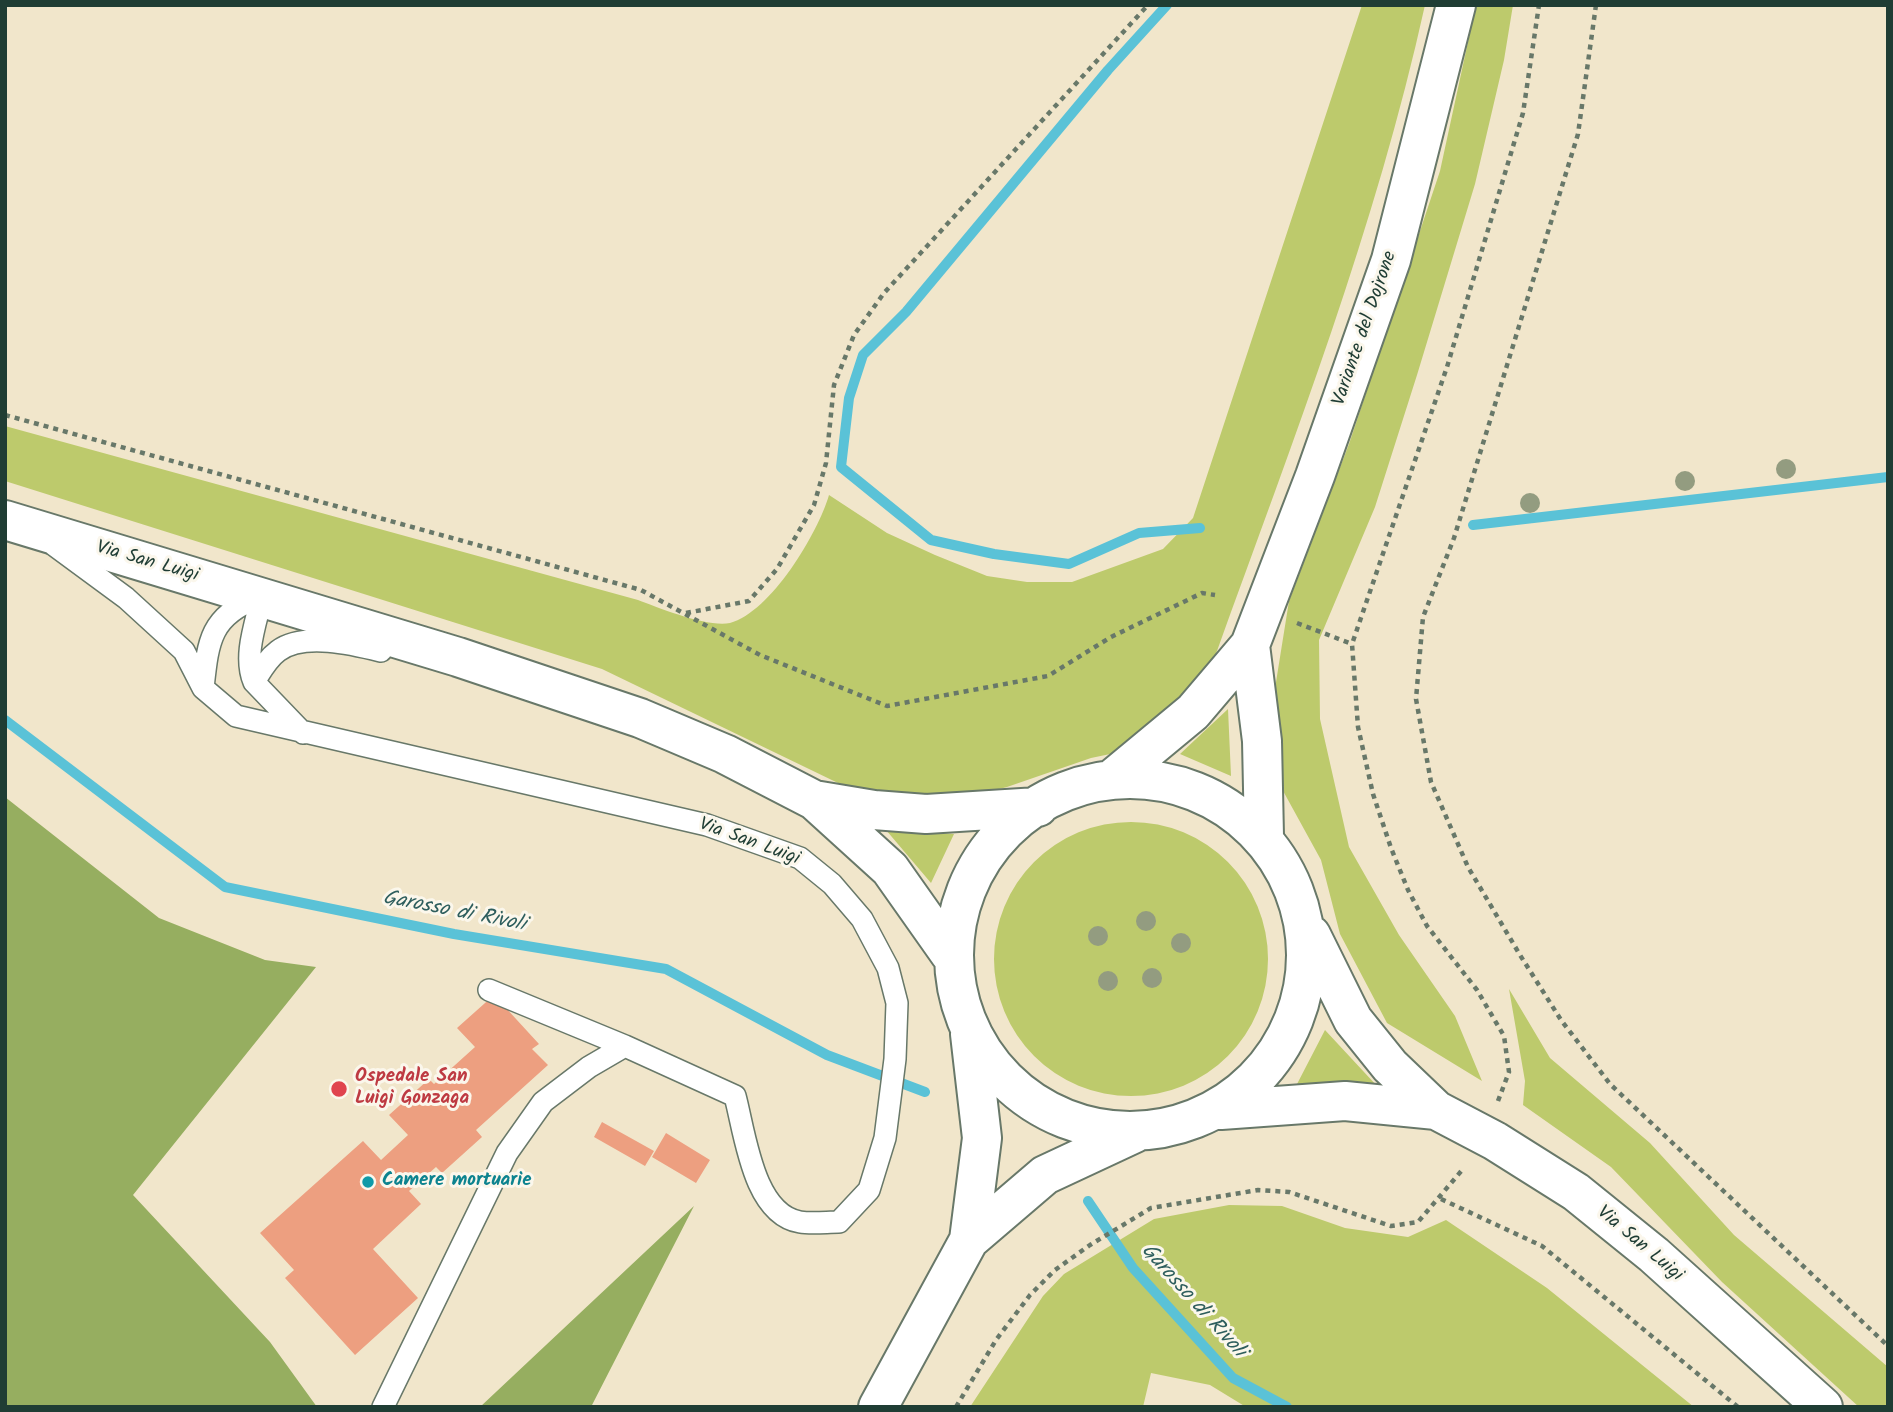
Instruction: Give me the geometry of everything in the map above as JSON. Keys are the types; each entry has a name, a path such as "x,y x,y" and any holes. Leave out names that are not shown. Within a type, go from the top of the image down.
{"street":[{"name":"Variante del Dojrone","path":"1111,780 1194,712 1250,646 1315,477 1391,260 1456,5"},
{"name":"Via San Luigi","path":"19,525 262,596 640,718 725,754 814,800 890,869 950,954"},
{"name":"Variante del Dojrone","path":"1250,646 1262,741 1264,836"},
{"path":"878,1407 969,1240 1045,1175 1135,1133 1180,1126 1221,1110 1259,1072 1285,1039 1307,978 1306,923 1292,878 1264,836 1213,797 1160,780 1111,780 1068,792 1038,807 1004,832 976,864 956,908 950,954 970,1032 982,1138 969,1240"},
{"name":"Via San Luigi","path":"814,800 874,810 926,814 1038,807"},
{"name":"Via San Luigi","path":"1306,923 1353,1020 1390,1066 1436,1110 1495,1141 1576,1192 1654,1255 1823,1407"},
{"path":"970,1032 1012,1089 1064,1118 1135,1133"},
{"name":"Via San Luigi","path":"1221,1110 1345,1101 1436,1110"}],"lane":[{"name":"Via San Luigi","path":"19,525 125,598 184,651 203,688 236,716 707,825 800,858 832,884 862,919 888,968 897,1003 895,1059 885,1138 869,1191 839,1222 798,1222 770,1204 756,1180 735,1096 625,1046"},
{"path":"262,596 251,646 250,672 254,682 303,733"},
{"path":"203,688 209,644 219,624 232,607 262,596"},
{"name":"Via San Luigi","path":"254,682 278,650 300,641 360,646 640,718"},
{"path":"489,990 625,1046"},
{"path":"383,1407 507,1153 543,1102 589,1067 625,1046"}],"path":[{"path":"685,613 750,601 777,569 814,505 826,463 834,385 854,335 884,293 1148,5"},
{"path":"1495,1107 1509,1072 1504,1036 1477,990 1427,926 1395,858 1373,794 1357,727 1352,645 1447,367 1523,113 1539,5"},
{"path":"1596,5 1578,134 1458,526 1423,617 1416,699 1431,782 1468,867 1560,1020 1611,1084 1888,1346"},
{"path":"5,415 641,590 760,655 887,706 1048,676 1111,637 1202,593 1215,595"},
{"path":"1295,622 1352,645"},
{"path":"956,1407 996,1340 1030,1295 1055,1270 1151,1208 1258,1190 1289,1192 1368,1221 1391,1226 1418,1222 1441,1199 1468,1162"},
{"path":"1441,1199 1542,1246 1738,1407"}],"green space":[{"path":"1362,5 1425,5 1383,170 1332,331 1217,651 1198,692 1115,753 968,797 900,798 838,783 602,669 5,481 5,426 638,600 710,623 730,623 746,616 776,588 804,549 829,495 887,533 987,576 1027,582 1072,582 1163,549 1193,518"},
{"path":"1476,5 1513,5 1504,60 1475,184 1375,507 1319,640 1320,719 1349,847 1399,935 1455,1016 1482,1081 1387,1023 1340,934 1321,860 1282,789 1272,707 1289,601 1349,444 1440,171"},
{"path":"1228,709 1231,776 1180,754"},
{"path":"5,797 159,918 265,960 316,967 133,1195 270,1342 317,1407 5,1407"},
{"path":"1131,822 1158,825 1183,832 1207,845 1228,862 1245,883 1258,907 1265,932 1268,959 1265,986 1258,1011 1245,1035 1228,1056 1207,1073 1183,1086 1158,1093 1131,1096 1104,1093 1079,1086 1055,1073 1034,1056 1017,1035 1004,1011 997,986 994,959 997,932 1004,907 1017,883 1034,862 1055,845 1079,832 1104,825"},
{"path":"886,830 954,834 931,883"},
{"path":"1509,989 1550,1058 1650,1143 1734,1235 1888,1367 1888,1407 1859,1407 1722,1282 1611,1167 1523,1105 1525,1081"},
{"path":"1325,1030 1377,1086 1296,1086"},
{"path":"1229,1205 1282,1206 1345,1228 1408,1237 1446,1220 1547,1288 1694,1407 1246,1407 1210,1385 1151,1373 1143,1407 970,1407 1043,1296 1064,1274 1154,1219"},
{"path":"694,1206 591,1407 480,1407"}],"building":[{"name":"Camere mortuarie","path":"494,995 539,1044 532,1049 548,1065 476,1130 482,1137 442,1173 436,1167 409,1191 421,1204 373,1249 418,1298 355,1355 285,1278 294,1270 260,1233 363,1141 381,1160 408,1135 389,1115 429,1079 434,1084 475,1047 457,1028"},
{"path":"602,1122 654,1151 645,1166 594,1137"},
{"path":"666,1133 710,1160 696,1183 652,1157"}],"waterway":[{"path":"1167,5 1108,70 906,312 863,355 849,398 841,467 931,540 994,554 1069,564 1139,533 1200,528"},
{"path":"1473,525 1888,477"},
{"name":"Garosso di Rivoli","path":"5,720 225,887 454,934 666,969 827,1055 925,1092"},
{"name":"Garosso di Rivoli","path":"1088,1201 1133,1268 1233,1378 1287,1407"}],"place":[{"name":"Ospedale San Luigi Gonzaga","path":"339,1089"},
{"name":"Camere mortuarie","path":"368,1182"}]}
